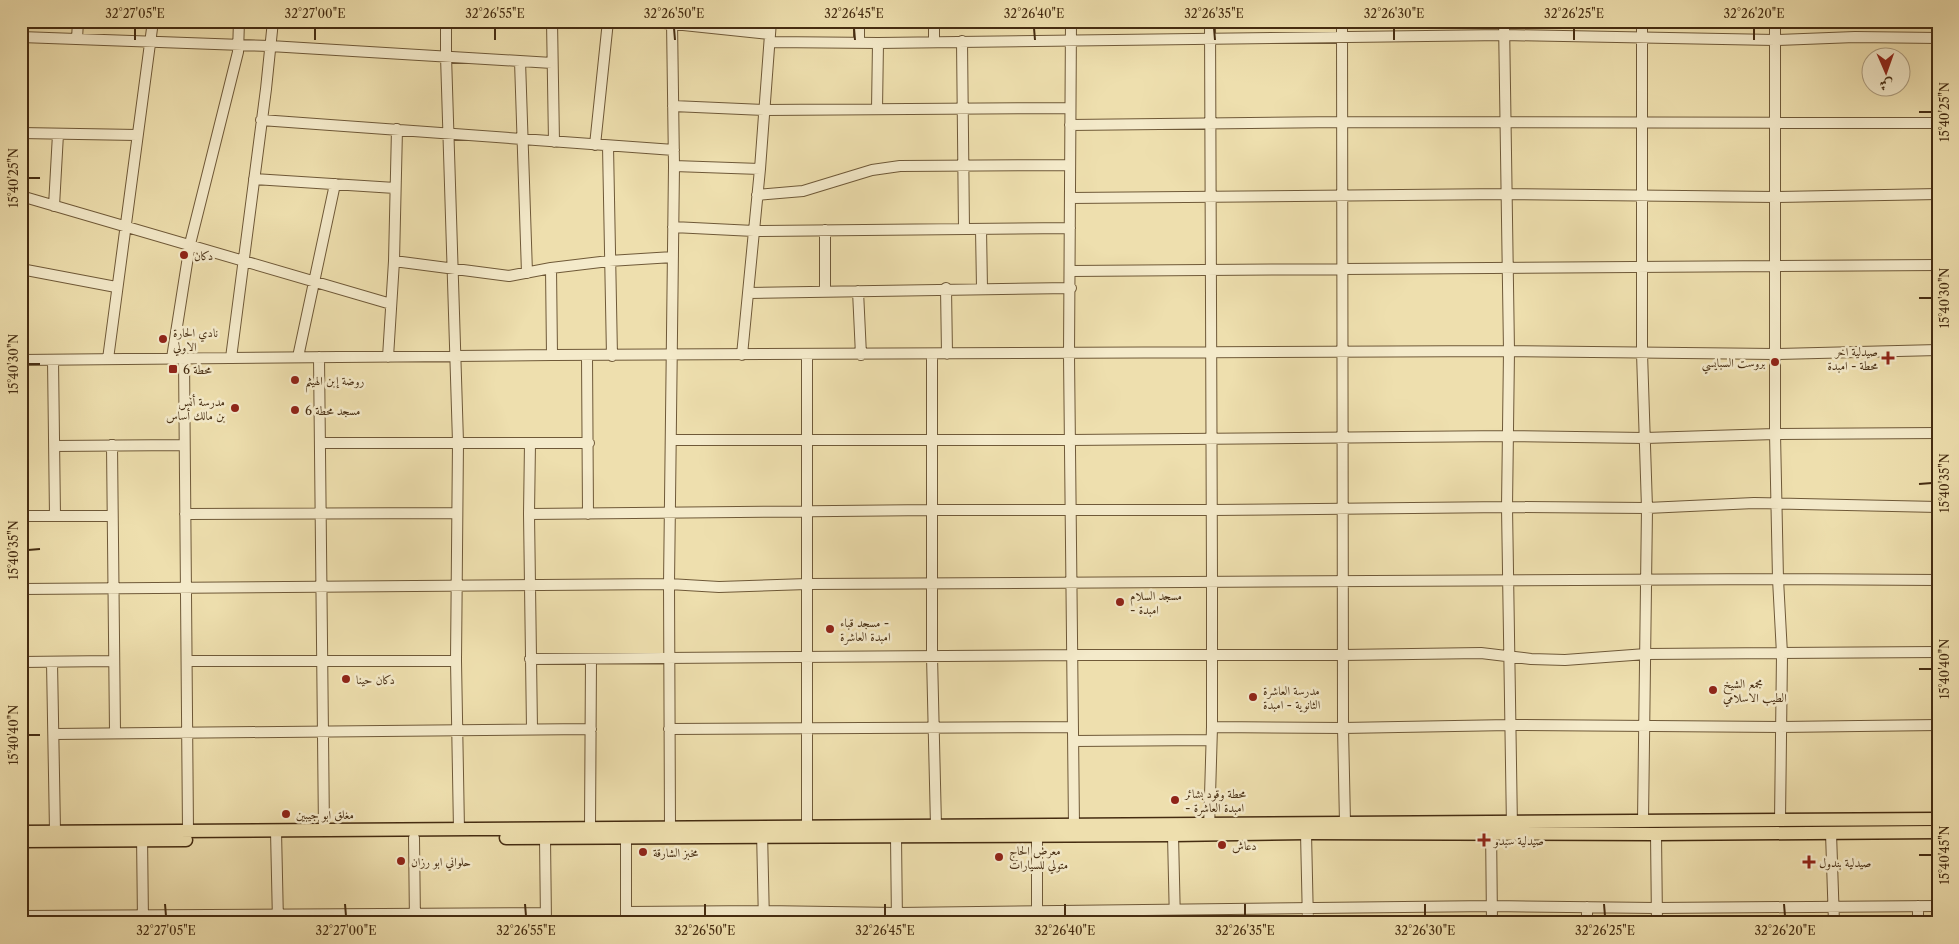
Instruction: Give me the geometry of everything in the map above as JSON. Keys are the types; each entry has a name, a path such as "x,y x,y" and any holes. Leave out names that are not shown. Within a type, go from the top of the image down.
{"main road":[{"path":"21,841 142,836 277,835 324,831 590,828 670,828 896,837 1037,836 1130,830 1306,833 1491,828 1643,821 1938,820"},
{"path":"21,832 55,831 142,836 188,831 414,838 626,838 762,832 807,827 1074,826 1173,835 1209,830 1345,822 1491,828"},
{"path":"1512,827 1656,834 1938,832"}],"street":[{"path":"77,39 78,21"},
{"path":"108,359 116,287 154,21"},
{"path":"172,358 190,244 239,45 239,21"},
{"path":"231,358 273,21"},
{"path":"446,21 458,442 456,661 459,830"},
{"path":"552,21 554,142"},
{"path":"595,145 608,21"},
{"path":"645,21 672,23 770,38 859,42 1504,35 1775,40 1855,37 1938,38"},
{"path":"742,355 760,169 771,21"},
{"path":"859,21 859,42"},
{"path":"934,21 934,41"},
{"path":"1071,21 1071,288 1069,354 1074,826"},
{"path":"1209,830 1212,727 1210,21"},
{"path":"1342,21 1342,510 1345,822"},
{"path":"1504,21 1509,352 1507,507 1512,827"},
{"path":"1642,21 1642,353 1646,508 1643,821"},
{"path":"1775,21 1774,354 1776,504 1782,654 1780,821"},
{"path":"670,828 669,584 674,166 672,23"},
{"path":"21,37 270,46 552,63"},
{"path":"962,41 964,229"},
{"path":"877,109 878,42"},
{"path":"520,61 527,272"},
{"path":"673,106 765,110 1070,108"},
{"path":"261,120 674,150"},
{"path":"1070,125 1506,121 1938,123"},
{"path":"388,357 394,261 397,129"},
{"path":"21,132 137,134"},
{"path":"54,206 58,134"},
{"path":"608,146 612,356"},
{"path":"757,195 803,191 872,170 885,168 909,166 1070,165"},
{"path":"674,166 760,169"},
{"path":"254,179 395,188"},
{"path":"298,357 335,184"},
{"path":"1070,198 1506,194 1775,197 1938,194"},
{"path":"21,196 391,304"},
{"path":"673,227 754,231 1070,228"},
{"path":"981,229 982,288"},
{"path":"825,230 825,291"},
{"path":"394,261 509,276 551,268 609,261 673,257"},
{"path":"1070,271 1938,265"},
{"path":"551,268 552,355"},
{"path":"21,269 116,287"},
{"path":"748,293 946,288 1071,288"},
{"path":"946,288 947,354"},
{"path":"858,291 861,355"},
{"path":"21,360 552,355 1343,352 1774,354 1938,350"},
{"path":"932,354 932,656 936,826"},
{"path":"807,355 807,827"},
{"path":"587,356 588,514"},
{"path":"319,357 323,587 324,831"},
{"path":"184,358 188,831"},
{"path":"52,360 55,516"},
{"path":"671,440 933,441 1343,439 1508,436 1645,438 1775,434 1938,433"},
{"path":"320,443 589,443"},
{"path":"530,443 530,659 532,729"},
{"path":"54,446 184,444"},
{"path":"112,445 115,732"},
{"path":"529,514 932,510 1646,508 1776,504 1938,507"},
{"path":"185,514 457,513"},
{"path":"21,516 112,516"},
{"path":"21,590 669,584 719,588 807,584 1212,581 1938,580"},
{"path":"530,659 1481,653 1531,659 1565,660 1646,654 1938,652"},
{"path":"590,828 591,658"},
{"path":"21,662 113,660"},
{"path":"187,661 456,661"},
{"path":"52,662 55,831"},
{"path":"1212,727 1343,728 1510,725 1781,727 1938,725"},
{"path":"670,729 1073,727"},
{"path":"54,734 590,729"},
{"path":"1073,741 1211,740"},
{"path":"1491,828 1492,923"},
{"path":"762,832 764,923"},
{"path":"1306,833 1308,923"},
{"path":"1656,834 1657,923"},
{"path":"1831,834 1834,923"},
{"path":"277,835 278,919"},
{"path":"1173,835 1175,923"},
{"path":"142,836 143,919"},
{"path":"1037,836 1037,923"},
{"path":"896,837 897,918"},
{"path":"414,838 415,918"},
{"path":"21,916 73,919 546,918 545,838"},
{"path":"626,838 626,917 764,911 897,918 1037,911 1175,908 1938,906"},
{"path":"1918,906 1918,923"},
{"path":"1587,907 1587,923"}],"place":[{"name":"دكان","path":"184,255"},
{"name":"نادي الحارة الاولي","path":"163,339"},
{"name":"صيدلية اخر محطة - امبدة","path":"1888,358"},
{"name":"بروست السبايسي","path":"1775,362"},
{"name":"محطة 6","path":"173,369"},
{"name":"روضة إبن الهيثم","path":"295,380"},
{"name":"مدرسة أنس بن مالك أساس","path":"235,408"},
{"name":"مسجد محطة 6","path":"295,410"},
{"name":"مسجد السلام - امبدة","path":"1120,602"},
{"name":"مسجد قباء - امبدة العاشرة","path":"830,629"},
{"name":"دكان حينا","path":"346,679"},
{"name":"مجمع الشيخ الطيب الاسلامي","path":"1713,690"},
{"name":"مدرسة العاشرة الثانوية - امبدة","path":"1253,697"},
{"name":"محطة وقود بشائر - امبدة العاشرة","path":"1175,800"},
{"name":"مغلق ابو جيبين","path":"286,814"},
{"name":"صيدلية سبدو","path":"1484,840"},
{"name":"دعاش","path":"1222,845"},
{"name":"مخبز الشارقة","path":"643,852"},
{"name":"معرض الحاج متولي للسيارات","path":"999,857"},
{"name":"حلواني ابو رزان","path":"401,861"},
{"name":"صيدلية بندول","path":"1809,862"}]}
